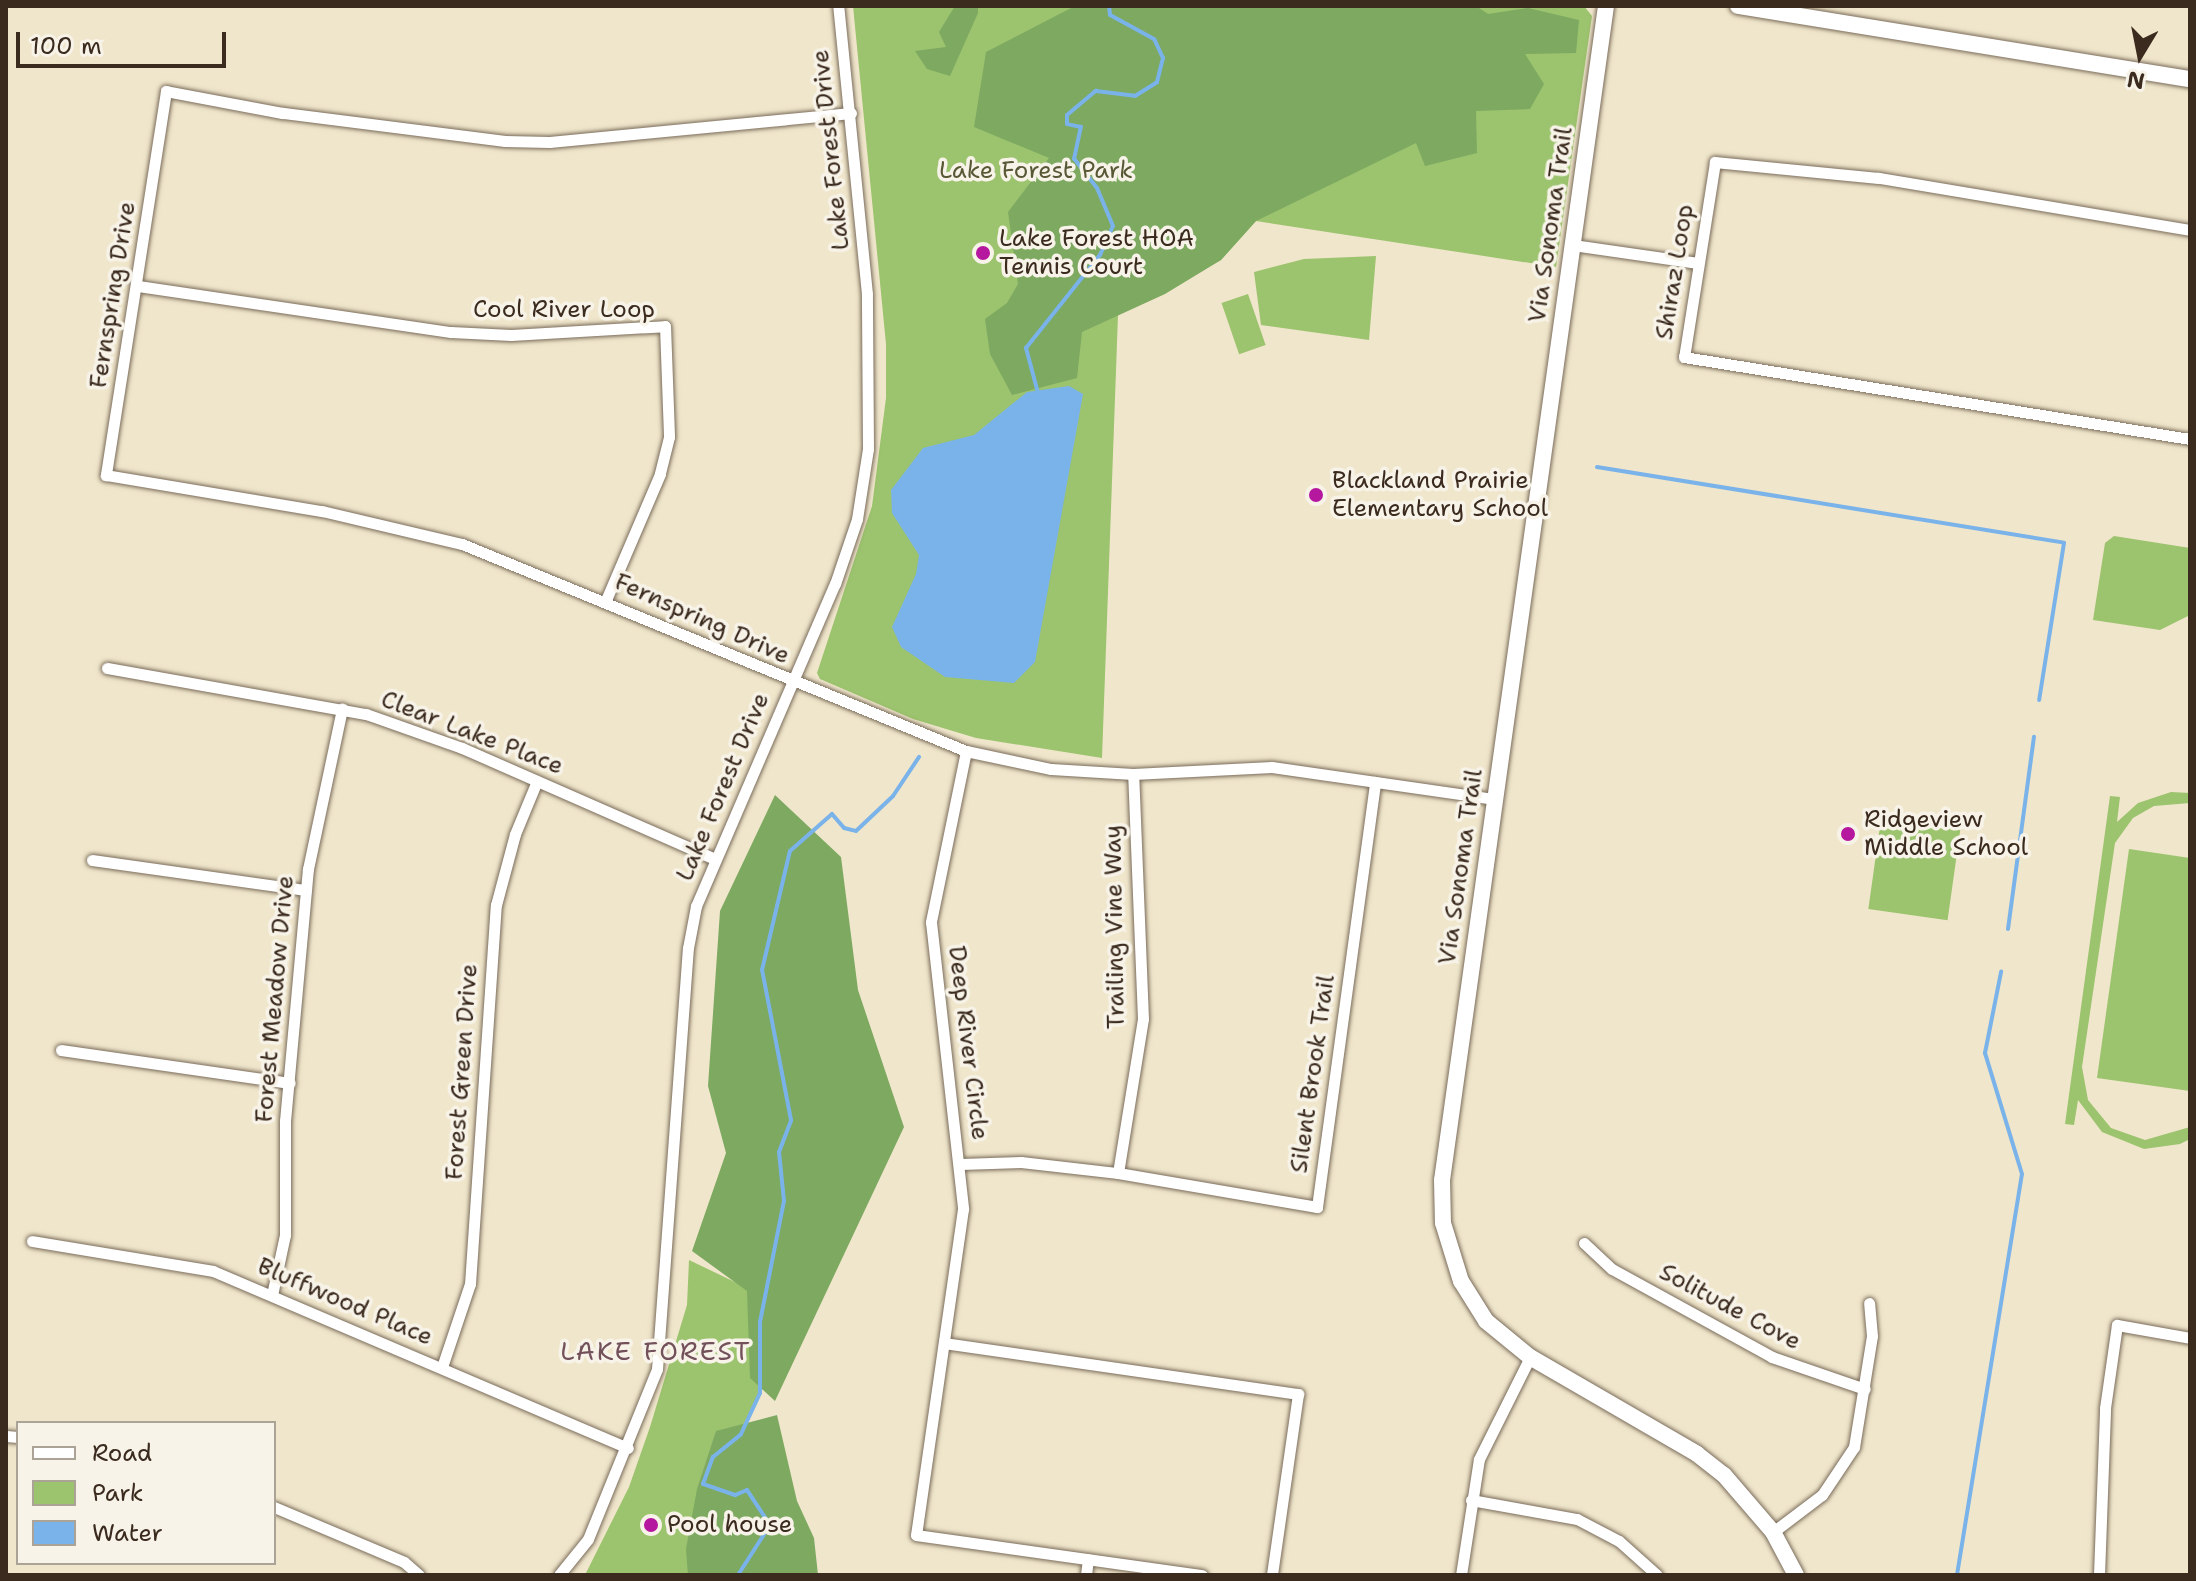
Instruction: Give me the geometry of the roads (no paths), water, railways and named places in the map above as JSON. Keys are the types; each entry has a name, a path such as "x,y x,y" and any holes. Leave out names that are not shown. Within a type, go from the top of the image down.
{"street":[{"name":"Lake Forest Drive","path":"559,1575 588,1539 628,1448 662,1345 688,948 696,906 792,683 857,519 868,449 867,294 838,6"},
{"name":"Via Sonoma Trail","path":"1606,6 1441,1202 1449,1251 1468,1295 1486,1321 1530,1357 1697,1454 1744,1495 1773,1532 1796,1575"},
{"path":"1738,6 2190,79"},
{"name":"Fernspring Drive","path":"851,113 549,142 505,141 297,115 166,91 138,286 106,475 393,525 462,544 606,600 792,683 966,751 1051,769 1133,774 1272,767 1495,799"},
{"name":"Shiraz Loop","path":"2190,230 1878,178 1715,162 1684,357 2190,439"},
{"path":"1573,245 1698,263"},
{"name":"Cool River Loop","path":"138,286 451,332 511,335 665,326 669,437 660,474 606,600"},
{"name":"Clear Lake Place","path":"107,668 342,709 419,731 715,859"},
{"name":"Forest Meadow Drive","path":"272,1295 285,1235 290,1083 306,890 316,817 342,709"},
{"name":"Deep River Circle","path":"966,751 931,922 961,1164 963,1209 916,1535 1202,1575"},
{"name":"Trailing Vine Way","path":"1118,1173 1143,1019 1133,774"},
{"name":"Forest Green Drive","path":"442,1367 470,1284 496,905 515,834 537,781"},
{"name":"Silent Brook Trail","path":"961,1164 1021,1162 1118,1173 1317,1207 1375,782"},
{"path":"92,860 306,890"},
{"path":"61,1050 290,1083"},
{"name":"Bluffwood Place","path":"32,1241 187,1265 272,1295 628,1448"},
{"name":"Solitude Cove","path":"1584,1243 1612,1269 1772,1357 1865,1389"},
{"path":"1773,1532 1822,1495 1843,1470 1854,1447 1873,1328 1869,1303"},
{"path":"2099,1575 2105,1408 2117,1325 2190,1338"},
{"path":"944,1343 1298,1394 1272,1575"},
{"path":"1461,1575 1471,1500 1485,1441 1530,1357"},
{"path":"1471,1500 1577,1519 1619,1541 1657,1575"},
{"path":"276,1508 404,1562 419,1575"},
{"path":"1086,1575 1088,1559"}],"water":[{"path":"1069,386 1083,394 1035,662 1014,683 945,677 901,647 892,627 916,574 919,555 892,513 891,490 923,448 974,435 1027,392"}],"waterway":[{"path":"1038,393 1026,348 1100,255 1113,226 1097,188 1074,159 1081,127 1067,124 1067,115 1096,91 1135,96 1157,82 1163,58 1154,39 1110,15 1109,6"},
{"path":"1597,467 2064,543 2039,700"},
{"path":"2008,929 2034,737"},
{"path":"738,1575 770,1525 747,1490 735,1495 703,1484 713,1457 741,1434 760,1393 760,1322 784,1201 779,1152 791,1120 762,970 790,851 832,814 844,828 856,831 893,796 919,757"},
{"path":"1957,1575 2022,1174 1985,1053 2001,972"}],"place":[{"name":"Lake Forest HOA Tennis Court","path":"983,253"},
{"name":"Blackland Prairie Elementary School","path":"1316,495"},
{"name":"Ridgeview Middle School","path":"1848,834"},
{"name":"Pool house","path":"651,1525"}],"district":[{"name":"LAKE FOREST","path":"656,1351"}],"park label":[{"name":"Lake Forest Park","path":"1036,171"}]}
